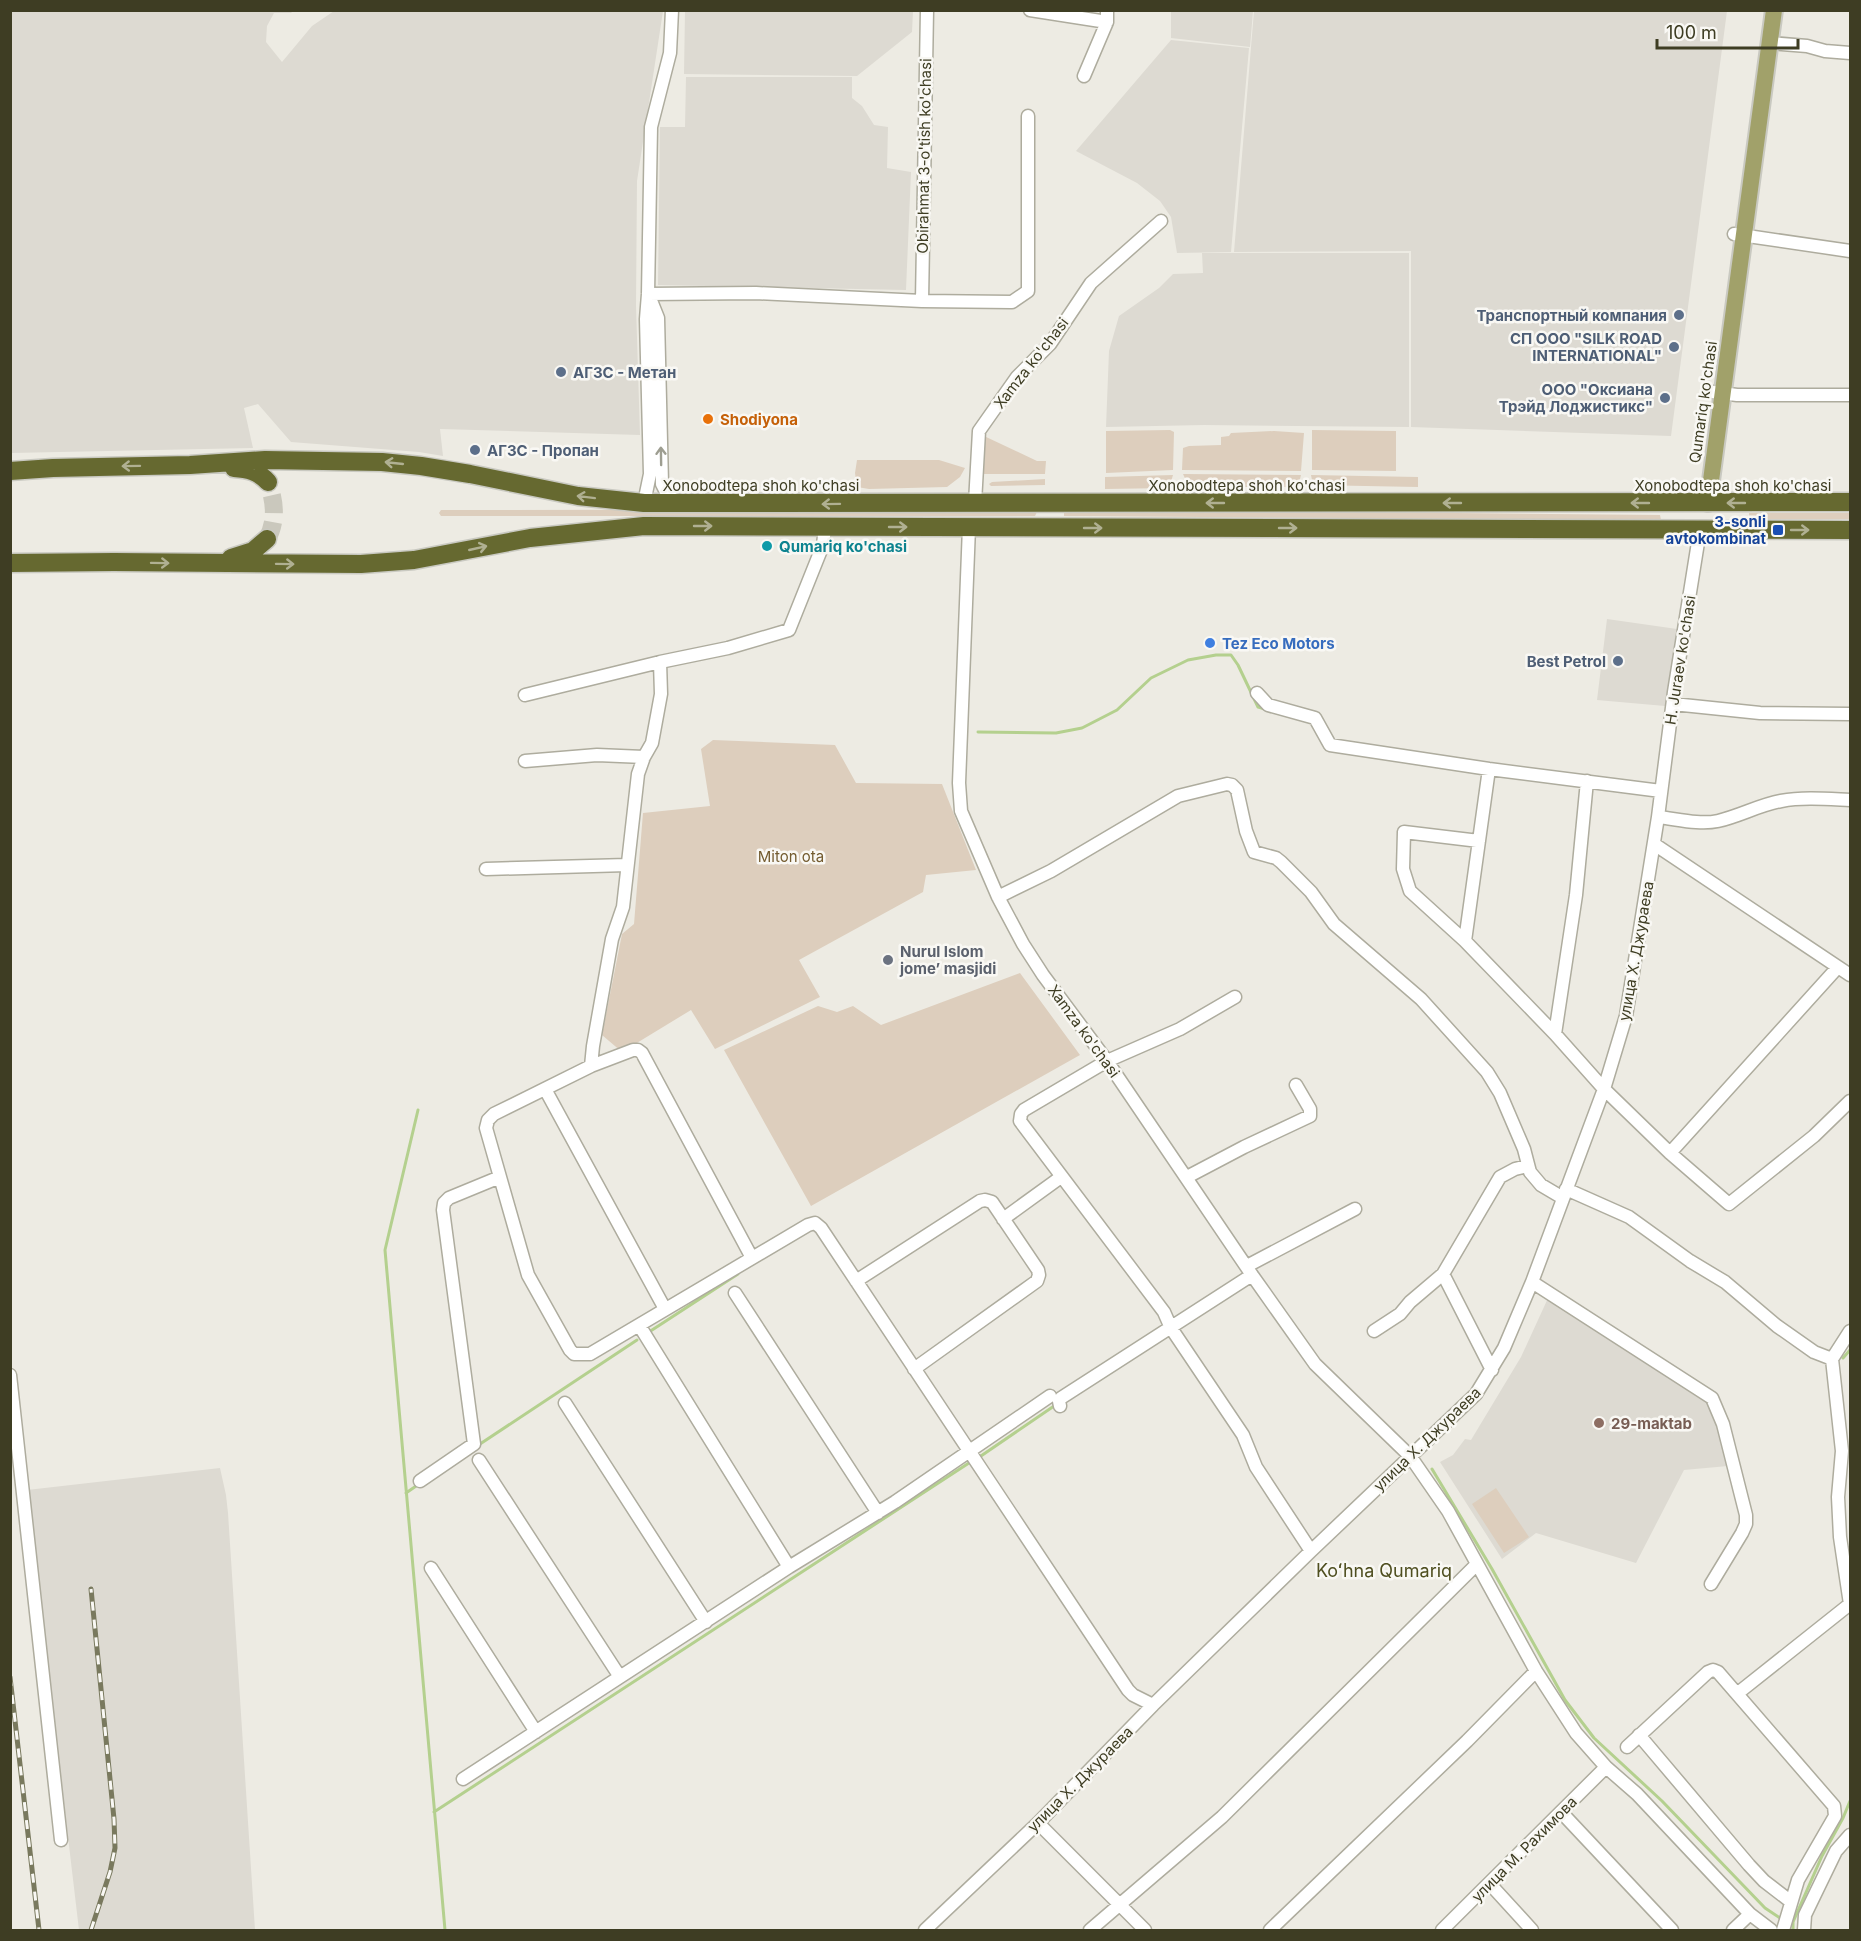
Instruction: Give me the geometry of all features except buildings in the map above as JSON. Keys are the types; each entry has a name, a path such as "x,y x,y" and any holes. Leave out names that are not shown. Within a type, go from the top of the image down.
{"highway":[{"name":"Xonobodtepa shoh ko'chasi","path":"190,465 265,460 382,462 470,474 578,496 644,503 684,504 1851,502"},
{"path":"10,469 190,465 248,470 258,473 268,482"},
{"path":"1041,528 1047,522 1049,515 1047,508 1042,504"},
{"name":"Qumariq ko'chasi","path":"1700,530 1703,504"},
{"path":"10,563 387,563 530,538 644,526 1851,530"},
{"path":"205,563 245,554 261,546 267,539"},
{"path":"10,569 114,562"}],"main road":[{"name":"Qumariq ko'chasi","path":"1739,235 1764,10"},
{"name":"Qumariq ko'chasi","path":"1703,504 1739,235 1774,10"}],"street":[{"path":"644,503 650,474 646,319 651,127 666,70 672,36 672,10"},
{"name":"Obirahmat 3-o'tish ko'chasi","path":"922,301 927,10"},
{"path":"1030,10 1107,16 1084,76"},
{"path":"1770,43 1851,53"},
{"path":"648,294 756,293 922,301 1012,302 1028,291 1028,116"},
{"name":"Xamza ko'chasi","path":"975,504 978,431 1017,377 1050,344 1091,283 1161,220"},
{"path":"1739,235 1851,251"},
{"path":"648,294 658,318 662,484 673,499 684,504"},
{"path":"1718,393 1851,395"},
{"path":"525,695 728,648 789,630 823,545 825,527"},
{"name":"Xamza ko'chasi","path":"969,527 959,783 961,811 998,897 1023,944 1043,975 1107,1061 1315,1364 1410,1456 1449,1511 1536,1671 1576,1733 1606,1767 1637,1794 1750,1914 1771,1930"},
{"name":"H. Juraev ko'chasi","path":"1661,791 1700,530"},
{"path":"591,1066 612,939 623,907 638,774 652,743 661,694 660,662"},
{"path":"1257,693 1268,705 1315,718 1330,745 1489,769 1661,791"},
{"path":"1673,704 1760,713 1851,714"},
{"path":"525,761 597,755 644,757"},
{"path":"1465,941 1489,769"},
{"path":"1555,1034 1576,895 1587,781"},
{"path":"998,897 1051,871 1178,796 1227,784 1232,785 1237,790 1246,831 1254,852 1276,858 1281,862 1311,892 1334,924 1421,999 1487,1072 1500,1093 1533,1177 1542,1185 1629,1217 1690,1261 1725,1282 1777,1326 1805,1346 1832,1359"},
{"name":"улица Х. Джураева","path":"925,1930 1038,1823 1153,1705 1311,1551 1476,1394 1492,1370 1504,1348 1532,1282 1604,1089 1626,1016 1661,791"},
{"path":"1658,817 1709,822 1781,801 1851,800"},
{"path":"1479,841 1404,832 1403,869 1410,891 1465,941 1555,1034 1604,1089 1670,1153 1729,1204 1814,1136 1851,1101"},
{"path":"1654,844 1851,975"},
{"path":"486,869 627,865"},
{"path":"1670,1153 1838,967"},
{"path":"1235,997 1180,1029 1107,1061 1024,1110 1020,1120 1164,1312 1171,1328 1243,1435 1257,1467 1311,1551"},
{"path":"752,1258 642,1053 638,1050 591,1066 494,1114 488,1120 486,1128 528,1275 574,1354 590,1354 808,1225 815,1223 821,1228 1128,1689 1133,1695 1153,1705"},
{"path":"1187,1177 1310,1116 1310,1109 1296,1085"},
{"path":"545,1089 665,1309"},
{"path":"1374,1331 1400,1314 1410,1302 1443,1274 1500,1177 1515,1168 1527,1166"},
{"path":"420,1481 474,1444 443,1210 444,1203 449,1198 500,1177"},
{"path":"1003,1219 1061,1177"},
{"path":"856,1281 986,1200 992,1202 1038,1270 1037,1281 914,1369"},
{"path":"1060,1406 1061,1398 1171,1328 1249,1271 1355,1209"},
{"path":"1443,1274 1492,1370"},
{"path":"1532,1282 1712,1398 1723,1424 1746,1515 1746,1524 1743,1533 1711,1584"},
{"path":"735,1293 878,1513"},
{"path":"639,1325 789,1567"},
{"path":"1738,1694 1850,1605 1838,1508 1846,1452 1832,1359 1851,1331"},
{"path":"10,1375 61,1840"},
{"path":"463,1779 789,1567 878,1513 1050,1396"},
{"path":"565,1403 706,1622"},
{"path":"480,1460 620,1677"},
{"path":"1090,1930 1222,1817 1477,1564"},
{"path":"431,1568 536,1732"},
{"path":"1626,1747 1708,1672 1713,1670 1718,1672 1738,1694 1835,1810 1835,1816 1798,1880 1784,1924"},
{"path":"1270,1930 1467,1742 1536,1671"},
{"path":"1639,1735 1749,1865 1764,1881 1790,1901"},
{"name":"улица М. Рахимова","path":"1442,1930 1606,1767"},
{"path":"1562,1813 1672,1930"},
{"path":"1038,1823 1145,1930"},
{"path":"1804,1930 1805,1915 1836,1851 1851,1835"},
{"path":"1490,1884 1532,1930"},
{"path":"1733,1930 1750,1914"}],"shaded area":[{"path":"10,11 293,11 274,13 267,26 266,42 282,62 312,26 334,11 663,11 637,181 636,306 640,435 440,429 443,456 291,442 258,404 244,408 253,448 11,453"},
{"path":"685,11 913,11 912,32 857,76 684,74"},
{"path":"1171,11 1253,11 1250,47 1171,38"},
{"path":"1254,11 1727,11 1671,436 1411,427 1411,251 1234,252"},
{"path":"1171,40 1249,48 1231,252 1177,253 1171,217 1160,201 1137,183 1076,151"},
{"path":"686,77 852,77 852,98 862,106 874,125 888,127 887,168 911,172 906,290 658,285 660,127 685,127"},
{"path":"1202,253 1409,253 1409,427 1204,425 1106,427 1109,351 1119,316 1159,288 1173,274 1203,273"},
{"path":"1607,619 1677,629 1665,706 1597,700"},
{"name":"29-maktab","path":"1549,1296 1708,1402 1713,1408 1728,1466 1684,1470 1636,1563 1536,1533 1502,1559 1440,1462 1453,1455 1465,1439 1471,1440 1521,1357"},
{"path":"220,1468 228,1513 255,1930 79,1930 27,1490"}],"green space":[{"path":"1170,430 1174,432 1173,470 1106,473 1106,431"},
{"path":"1312,430 1396,431 1396,471 1312,470"},
{"path":"1274,431 1304,433 1301,471 1182,470 1183,448 1221,445 1221,437 1229,436 1231,433"},
{"path":"984,436 1037,461 1046,461 1045,474 984,474 982,470"},
{"path":"857,460 939,460 965,468 960,477 947,487 869,489 857,487 855,473"},
{"path":"1183,474 1301,475 1299,483 1293,487 1189,487"},
{"path":"1173,475 1169,488 1105,489 1105,477"},
{"path":"1311,475 1418,477 1418,487 1313,485"},
{"path":"1045,479 1045,485 991,486 989,484 992,482"},
{"path":"1035,509 1037,512 1035,516 441,516 439,513 441,510"},
{"path":"1064,509 1660,515 1661,520 1064,516"},
{"path":"1749,513 1850,513 1850,519 1749,519"},
{"name":"Miton ota","path":"713,740 835,745 856,783 942,784 976,870 926,875 923,892 799,960 820,997 715,1049 691,1010 622,1052 602,1035 622,934 634,924 643,813 710,806 701,749"},
{"path":"1020,973 1080,1055 811,1206 724,1050 818,1006 837,1012 853,1006 881,1025"},
{"path":"1496,1488 1529,1537 1504,1553 1472,1504"}],"waterway":[{"path":"978,732 1056,733 1082,728 1117,710 1151,678 1188,660 1216,655 1231,655 1258,707 1265,709"},
{"path":"418,1110 385,1250 445,1930"},
{"path":"649,1332 738,1274"},
{"path":"477,1446 637,1340"},
{"path":"1843,1358 1850,1350"},
{"path":"978,1458 1057,1404"},
{"path":"434,1812 972,1461"},
{"path":"1432,1469 1492,1569 1565,1700 1594,1738 1662,1801 1765,1908 1783,1920"},
{"path":"406,1493 419,1484"},
{"path":"1793,1930 1793,1922 1822,1856 1850,1801"}],"tunnel":[{"path":"267,539 274,511 268,482"}],"railway":[{"path":"91,1589 115,1848 110,1872 91,1930"},
{"path":"10,1677 39,1930"}],"place":[{"name":"Транспортный компания","path":"1679,315"},
{"name":"СП ООО \"SILK ROAD INTERNATIONAL\"","path":"1674,347"},
{"name":"АГЗС - Метан","path":"561,372"},
{"name":"ООО \"Оксиана Трэйд Лоджистикс\"","path":"1665,398"},
{"name":"Shodiyona","path":"708,419"},
{"name":"АГЗС - Пропан","path":"475,450"},
{"name":"3-sonli avtokombinat","path":"1778,530"},
{"name":"Qumariq ko'chasi","path":"767,546"},
{"name":"Tez Eco Motors","path":"1210,643"},
{"name":"Best Petrol","path":"1618,661"},
{"name":"Nurul Islom jome’ masjidi","path":"888,960"},
{"name":"29-maktab","path":"1599,1423"}],"district":[{"name":"Koʻhna Qumariq","path":"1384,1570"}]}
